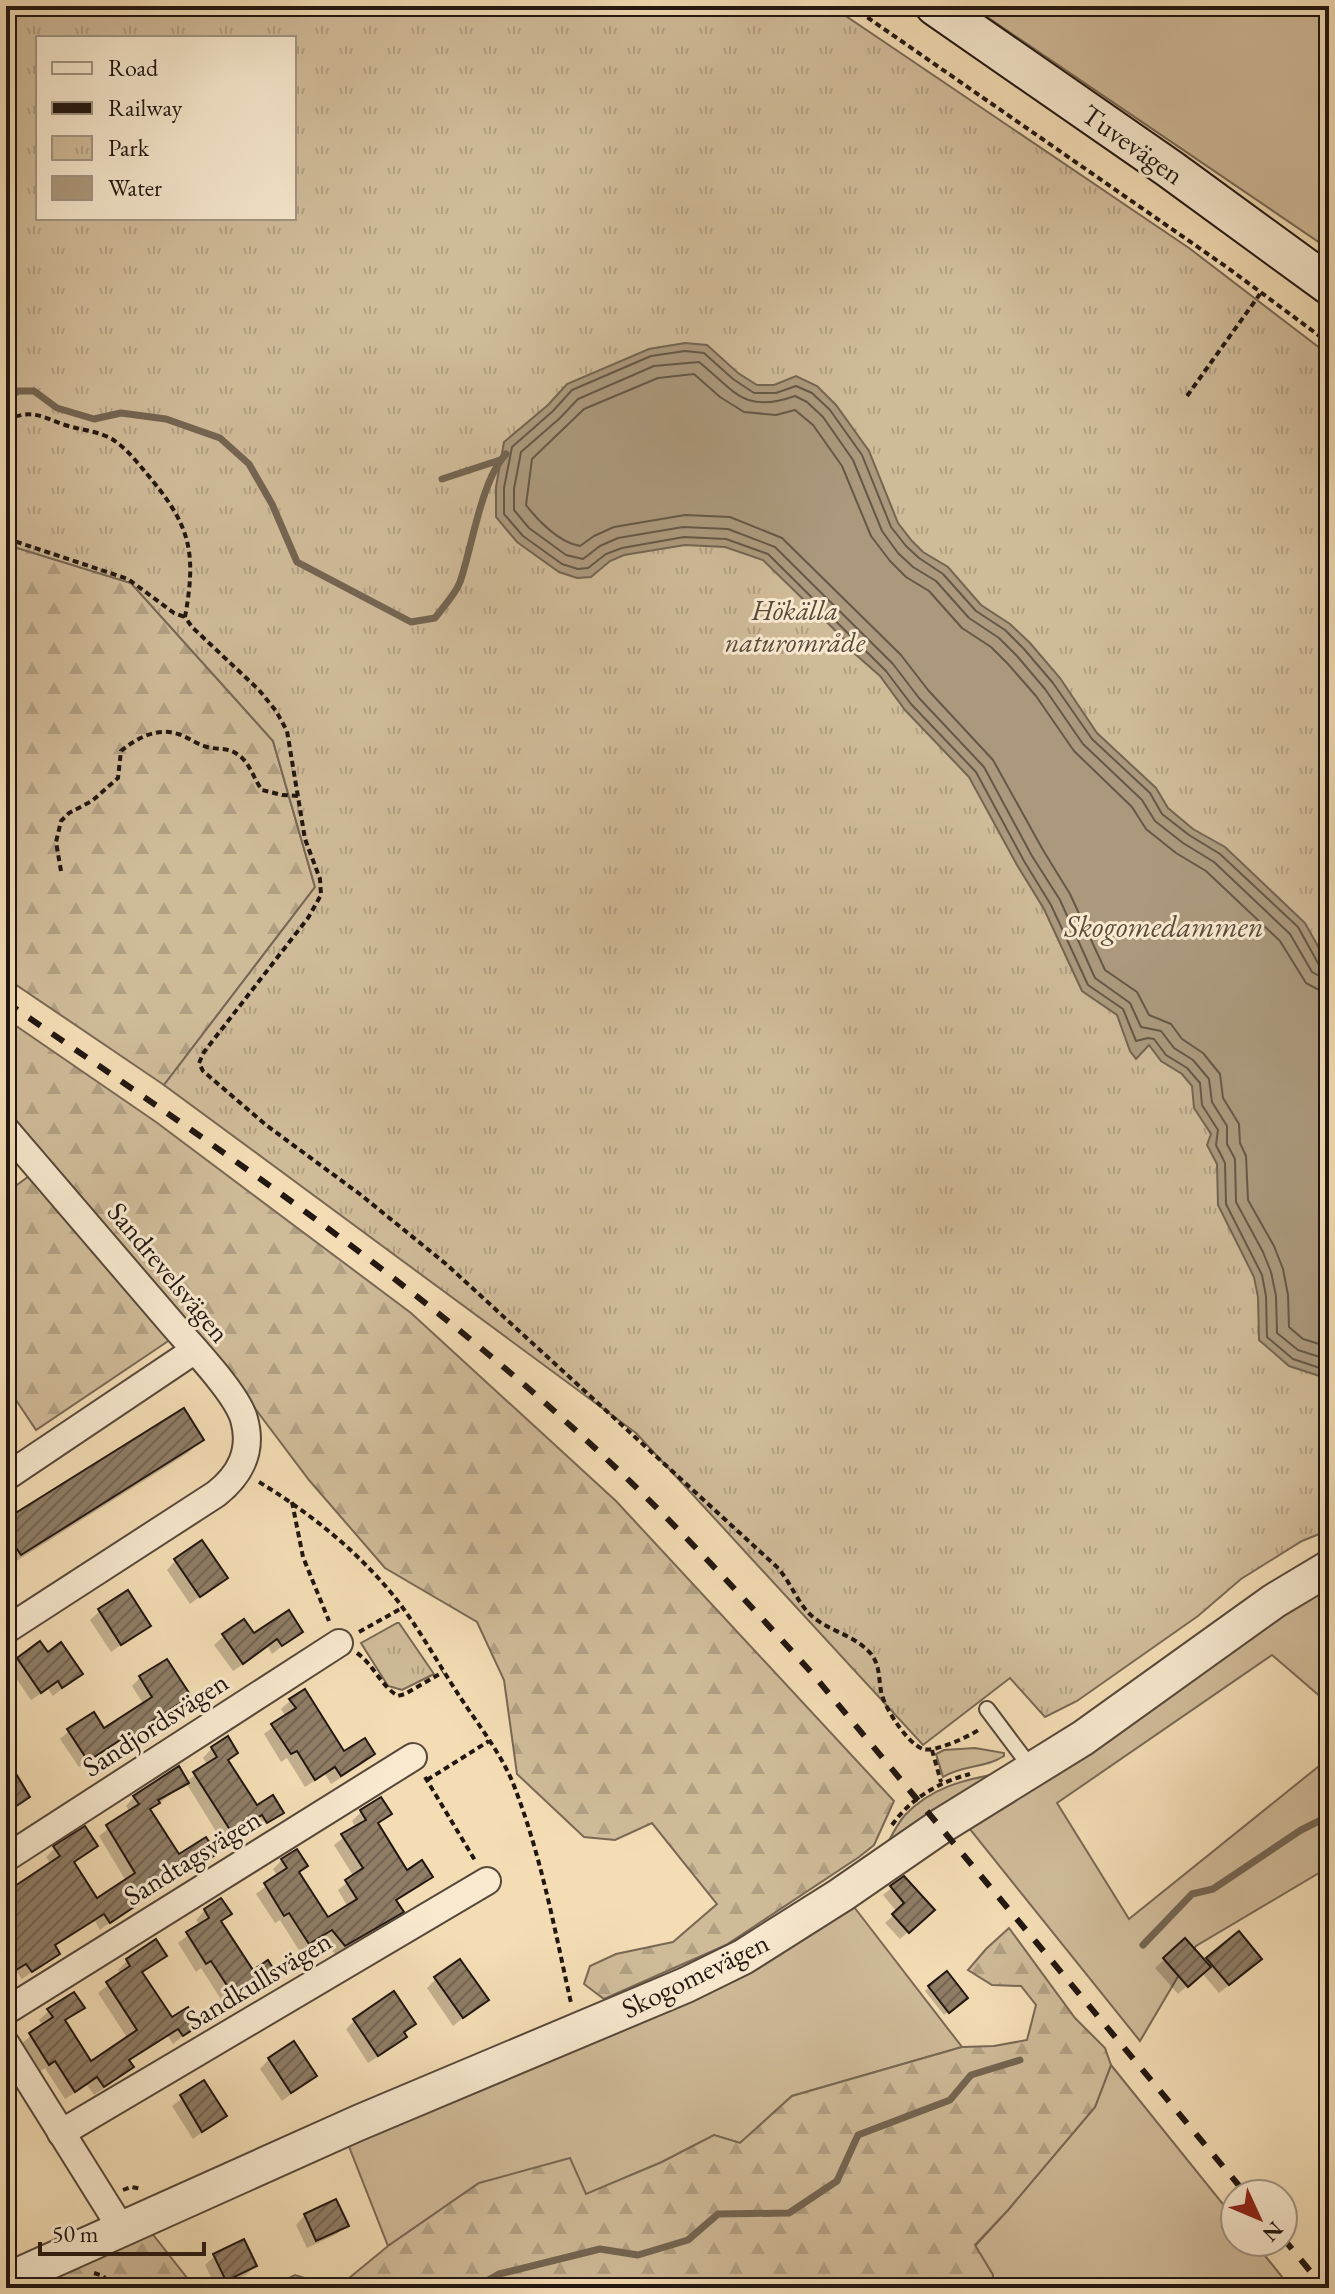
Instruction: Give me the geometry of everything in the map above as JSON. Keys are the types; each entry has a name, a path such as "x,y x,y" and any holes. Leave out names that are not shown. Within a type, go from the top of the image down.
{"main road":[{"name":"Tuvevägen","path":"935,6 1170,169 1329,285"}],"street":[{"name":"Sandrevelsvägen","path":"6,1130 195,1350 243,1416 247,1444 240,1469"},
{"path":"6,1477 195,1350"},
{"path":"7,1627 216,1494 231,1483 240,1469"},
{"name":"Skogomevägen","path":"6,2281 343,2129 686,1985 743,1957 1161,1684 1292,1589 1329,1568"},
{"name":"Sandjordsvägen","path":"6,1858 339,1643"},
{"name":"Sandtagsvägen","path":"6,2011 413,1757"},
{"name":"Sandkullsvägen","path":"61,2133 487,1881"},
{"path":"6,2044 121,2228"}],"lane":[{"path":"990,1713 1032,1769"}],"path":[{"path":"851,6 1329,343"},
{"path":"1187,396 1261,293"},
{"path":"6,420 32,413 111,438 133,458 174,508 184,527 190,573 185,617"},
{"path":"6,542 14,541 128,579 174,613 185,617 259,690 287,731 305,839 320,879 321,895 308,918 204,1052 199,1063 203,1071 266,1125 361,1195 456,1273 777,1567 810,1615 847,1635 871,1653 878,1665 882,1694 894,1719 920,1749 932,1750 977,1732 990,1713"},
{"path":"61,871 56,842 61,821 92,801 118,778 121,751 146,736 163,731 179,734 209,748 224,748 248,764 262,790 299,796"},
{"path":"240,1469 292,1502 374,1573 402,1608 489,1741 515,1786 536,1849 572,2006"},
{"path":"292,1502 306,1566 339,1643 370,1662 386,1686 398,1696 444,1672"},
{"path":"339,1643 402,1608"},
{"path":"487,1881 427,1780 489,1741"},
{"path":"932,1750 941,1783"},
{"path":"83,2269 103,2276 114,2288"}],"green space":[{"name":"Hökälla naturområde","path":"6,6 831,6 1189,248 1329,355 1329,1530 1302,1541 1241,1579 1198,1616 1077,1701 1045,1717 1010,1678 923,1745 636,1433 164,1085 315,887 273,741 131,583 6,547"},
{"path":"971,6 1329,6 1329,249"},
{"path":"6,547 131,583 273,741 315,887 164,1085 6,978"},
{"path":"6,1019 156,1122 411,1313 616,1501 894,1801 874,1845 726,1945 604,1999 584,1984 590,1966 616,1954 673,1942 717,1904 652,1823 615,1840 584,1837 517,1774 504,1680 477,1622 385,1568 309,1480 192,1325 36,1430 6,1385 6,1193 48,1162 6,1111"},
{"path":"1329,1584 1329,1704 1272,1655 1057,1803 1129,1919 1329,1758 1329,1867 1196,1946 1140,2041 969,1828 1222,1651"},
{"path":"397,1623 434,1674 402,1690 388,1686 361,1643"},
{"path":"975,1748 1004,1753 1004,1756 943,1777 936,1754 944,1750"},
{"path":"997,1774 885,1848 902,1819 925,1798 959,1782"},
{"path":"851,1903 962,2047 792,2096 740,2143 714,2135 662,2162 585,2195 479,2183 388,2246 348,2144"},
{"path":"1009,1928 1075,2018 1105,2048 1111,2065 1095,2107 975,2245 993,2275 991,2288 337,2288 388,2246 479,2183 570,2158 586,2194 662,2162 714,2135 740,2143 792,2096 962,2047 994,2046 1027,2040 1036,2005 1021,1986 992,1985 968,1970"},
{"path":"1111,2065 1219,2199 1219,2258 1267,2258 1291,2288 991,2288 993,2275 975,2246 1095,2107"},
{"path":"151,2232 195,2288 28,2288"},
{"path":"295,2275 337,2288 269,2288"}],"water":[{"name":"Skogomedammen","path":"685,343 707,345 738,373 757,385 774,385 796,376 817,386 836,405 869,451 898,523 912,541 923,552 948,567 981,605 1010,624 1030,643 1060,678 1097,733 1156,788 1168,808 1193,829 1225,847 1305,923 1329,966 1329,1379 1289,1366 1259,1340 1258,1297 1254,1277 1218,1205 1217,1164 1207,1145 1211,1134 1194,1108 1192,1086 1182,1074 1161,1061 1149,1045 1136,1059 1117,1015 1082,991 1044,909 969,777 905,710 880,676 763,560 725,547 685,545 624,555 610,561 591,577 577,578 559,572 517,542 496,517 496,487 504,442 548,405 567,384 649,349"}],"building":[{"path":"184,1408 204,1440 21,1555 6,1533 6,1519"},
{"path":"202,1540 228,1578 200,1597 174,1559"},
{"path":"128,1590 151,1626 121,1645 98,1609"},
{"path":"289,1610 303,1632 282,1646 277,1639 243,1664 222,1634 244,1619 254,1633"},
{"path":"40,1641 48,1652 61,1642 83,1674 62,1688 58,1681 41,1693 17,1658"},
{"path":"167,1659 191,1696 149,1723 151,1727 134,1737 131,1733 88,1761 67,1729 94,1712 104,1728 152,1697 139,1676"},
{"path":"305,1689 344,1751 365,1738 375,1754 341,1776 335,1767 315,1780 297,1751 291,1754 271,1724 296,1708 289,1699"},
{"path":"228,1736 238,1753 228,1760 257,1805 273,1795 284,1813 267,1823 262,1815 232,1833 193,1772 217,1757 211,1747"},
{"path":"6,1757 30,1797 6,1813"},
{"path":"179,1766 189,1783 158,1800 160,1803 150,1809 179,1854 206,1837 217,1854 188,1872 182,1863 134,1894 140,1903 110,1923 104,1914 55,1945 60,1954 32,1972 26,1964 6,1976 6,1892 60,1856 53,1846 85,1826 98,1846 74,1862 97,1898 135,1873 106,1825 139,1804 133,1796"},
{"path":"381,1797 392,1814 378,1823 407,1870 422,1860 433,1877 396,1900 404,1912 345,1946 332,1930 309,1944 289,1913 284,1916 264,1883 287,1868 281,1859 297,1849 308,1866 299,1872 328,1917 357,1899 345,1880 363,1868 341,1834 366,1820 360,1810"},
{"path":"904,1876 935,1910 909,1933 892,1914 904,1903 890,1886"},
{"path":"221,1898 232,1914 221,1921 253,1970 268,1960 277,1975 262,1985 257,1977 232,1993 211,1961 206,1964 186,1932 209,1918 204,1909"},
{"path":"1239,1931 1262,1959 1229,1985 1206,1958"},
{"path":"1185,1938 1211,1967 1188,1987 1163,1958"},
{"path":"156,1939 167,1956 142,1972 172,2017 188,2007 200,2025 183,2036 178,2029 129,2060 134,2067 104,2087 97,2077 75,2092 55,2061 49,2065 29,2033 53,2017 47,2009 74,1992 85,2008 65,2020 91,2061 137,2030 106,1982 130,1966 126,1959"},
{"path":"460,1959 489,2000 463,2018 434,1977"},
{"path":"947,1971 968,1998 949,2013 928,1986"},
{"path":"394,1991 416,2024 404,2032 407,2037 378,2056 353,2019"},
{"path":"294,2041 317,2076 291,2093 268,2058"},
{"path":"204,2080 227,2116 202,2132 180,2095"},
{"path":"336,2199 349,2226 316,2241 304,2214"},
{"path":"244,2239 257,2266 226,2281 213,2254"}],"waterway":[{"path":"6,399 18,391 34,391 57,408 94,419 121,413 166,419 220,438 249,464 272,504 297,562 411,622 435,618 458,587 490,480 506,454"},
{"path":"442,479 500,460"},
{"path":"1143,1945 1192,1894 1213,1889 1301,1830 1329,1816"},
{"path":"481,2288 499,2274 600,2249 638,2255 688,2240 718,2214 789,2213 837,2181 858,2135 950,2100 971,2075 1020,2060"}],"railway":[{"path":"6,1002 376,1264 516,1378 614,1466 700,1552 811,1672 1233,2178"},
{"path":"1299,2258 1324,2288"}]}
